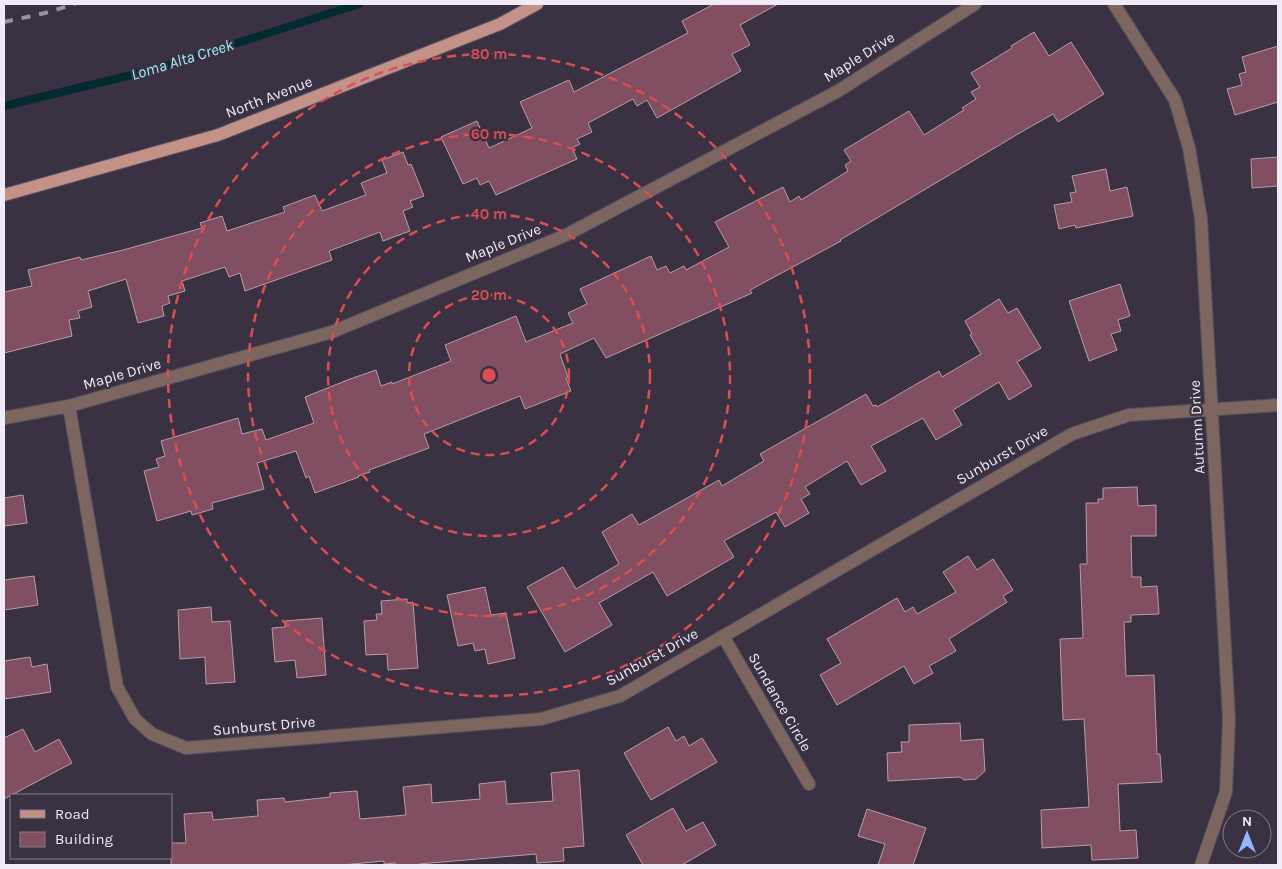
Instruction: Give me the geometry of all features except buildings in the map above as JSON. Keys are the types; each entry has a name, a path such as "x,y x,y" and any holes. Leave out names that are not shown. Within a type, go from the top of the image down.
{"main road":[{"name":"North Avenue","path":"4,195 218,135 500,24 537,4"}],"street":[{"name":"Maple Drive","path":"4,418 69,406 332,332 566,235 838,91 975,4"},
{"name":"Autumn Drive","path":"1114,4 1175,100 1189,148 1200,219 1229,719 1226,792 1201,865"},
{"name":"Sunburst Drive","path":"69,406 117,687 134,719 152,734 186,748 540,719 620,696 1072,434 1129,415 1278,405"},
{"name":"Sundance Circle","path":"723,636 809,784"}],"waterway":[{"name":"Loma Alta Creek","path":"4,106 156,69 359,4"}],"railway":[{"path":"4,22 75,4"}]}
